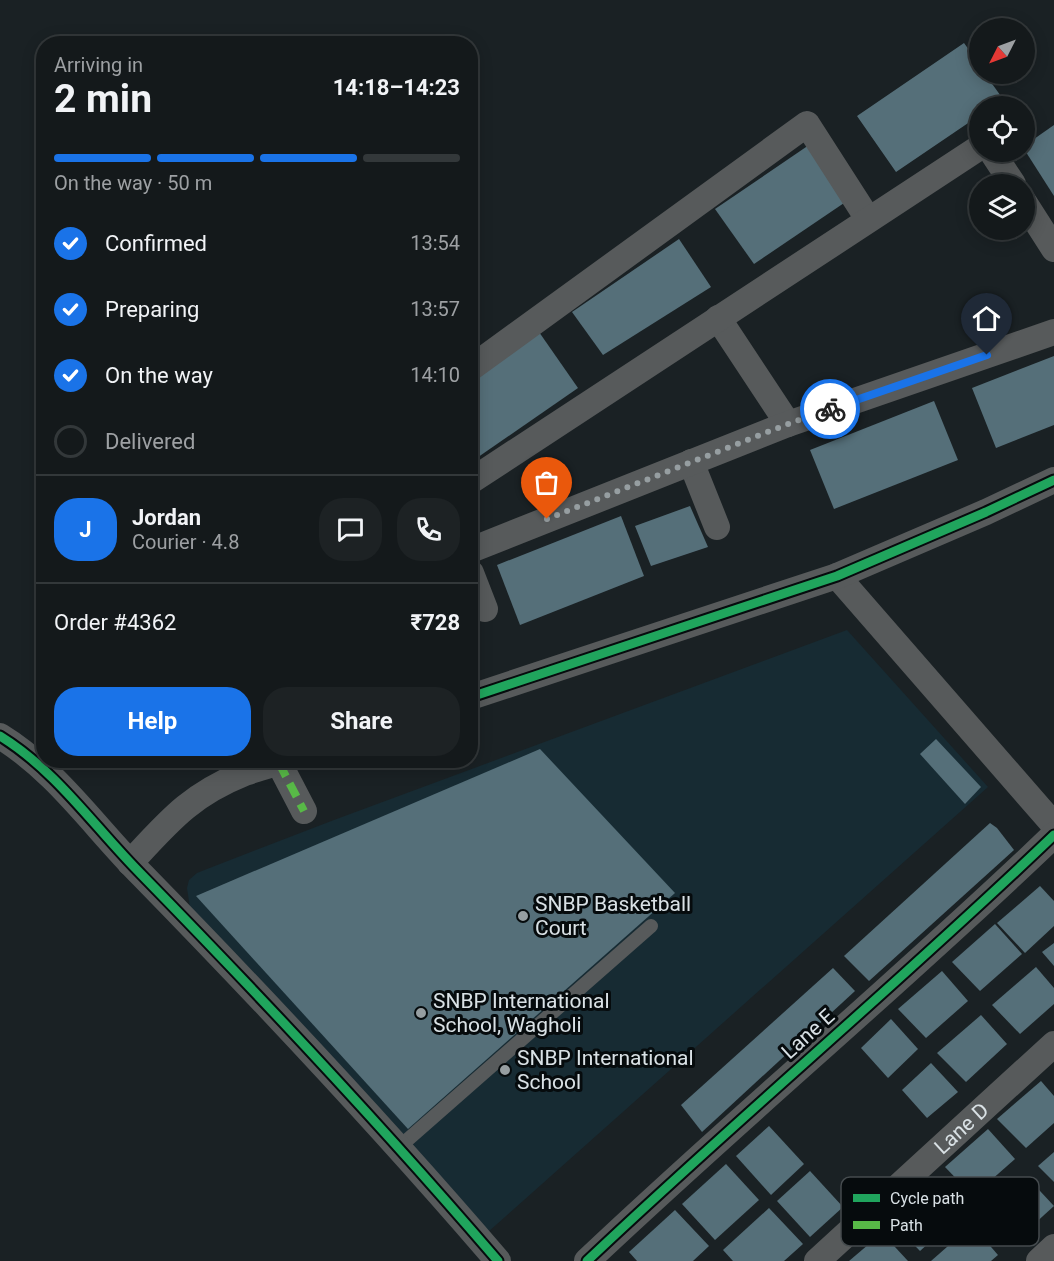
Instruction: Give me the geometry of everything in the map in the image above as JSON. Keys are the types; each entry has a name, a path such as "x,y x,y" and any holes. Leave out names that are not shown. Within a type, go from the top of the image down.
{"street":[{"path":"478,363 807,124 868,219"},
{"path":"478,475 969,154"},
{"path":"1035,219 1054,249"},
{"path":"718,318 788,424"},
{"path":"478,547 788,424 1054,332"},
{"path":"691,462 717,527"},
{"path":"478,695 837,576 1054,480"},
{"path":"837,576 1054,825"},
{"path":"478,591 485,609"},
{"path":"0,736 36,762"},
{"path":"42,768 130,863 316,1056 498,1261"},
{"path":"130,863 174,815 189,803 209,790 259,768"},
{"path":"284,768 304,811"},
{"name":"Lane E","path":"587,1261 1054,835"},
{"name":"Lane D","path":"909,1177 1054,1044"},
{"name":"Lane D","path":"817,1261 841,1239"},
{"path":"1039,1261 1054,1247"}],"lane":[{"path":"398,1149 651,926"}],"shaded area":[{"name":"SNBP International School","path":"847,630 988,787 488,1232 190,908 187,888 189,880 197,873"}],"building":[{"path":"964,43 969,50 969,84 992,84 1001,96 969,96 969,122 896,172 857,116"},
{"path":"1054,125 1054,196 1032,162 1035,162 1035,138"},
{"path":"809,145 847,201 754,264 715,209"},
{"path":"679,239 711,287 603,355 572,312"},
{"path":"539,332 578,388 478,457 478,374"},
{"path":"1054,356 1054,425 996,448 972,388"},
{"path":"934,401 958,460 834,509 810,450"},
{"path":"690,506 708,547 651,566 635,526"},
{"path":"621,516 644,576 520,625 497,565"},
{"path":"936,739 981,787 965,804 920,754"},
{"name":"SNBP International School, Wagholi","path":"540,749 675,893 408,1129 196,896"},
{"path":"990,823 997,828 1014,850 869,981 844,956"},
{"path":"1040,886 1054,901 1054,926 1025,953 997,923"},
{"path":"995,924 1022,954 980,991 952,962"},
{"path":"1054,943 1054,966 1042,952"},
{"path":"1036,967 1054,988 1054,1004 1020,1034 992,1005"},
{"path":"833,968 855,991 702,1132 681,1105"},
{"path":"942,971 968,1001 926,1038 898,1009"},
{"path":"981,1015 1007,1044 966,1082 937,1053"},
{"path":"891,1019 918,1049 888,1078 861,1048"},
{"path":"931,1063 958,1092 927,1118 902,1090"},
{"path":"1041,1081 1054,1096 1054,1123 1026,1148 997,1119"},
{"path":"769,1126 804,1164 771,1195 736,1156"},
{"path":"988,1129 1015,1159 995,1177 955,1177 945,1167"},
{"path":"1054,1152 1054,1182 1038,1166"},
{"path":"726,1164 759,1200 715,1240 682,1204"},
{"path":"810,1171 841,1205 841,1209 810,1237 777,1201"},
{"path":"1039,1190 1054,1206 1039,1220"},
{"path":"769,1208 803,1244 784,1261 733,1261 723,1250"},
{"path":"675,1210 709,1246 693,1261 637,1261 629,1252"},
{"path":"867,1246 894,1246 908,1261 849,1261"},
{"path":"915,1246 926,1246 920,1251"},
{"path":"948,1246 990,1246 998,1255 991,1261 931,1261"}],"marked path":[{"path":"282,768 304,811"}],"cycle path":[{"path":"478,695 837,576 1054,480"},
{"path":"0,736 36,763"},
{"path":"42,768 323,1065 498,1261"},
{"path":"587,1261 1054,835"}],"way so far":[{"path":"547,519 830,409"}],"place":[{"name":"SNBP Basketball Court","path":"523,916"},
{"name":"SNBP International School, Wagholi","path":"421,1013"},
{"name":"SNBP International School","path":"505,1070"}],"route":[{"path":"830,409 987,355"}]}
